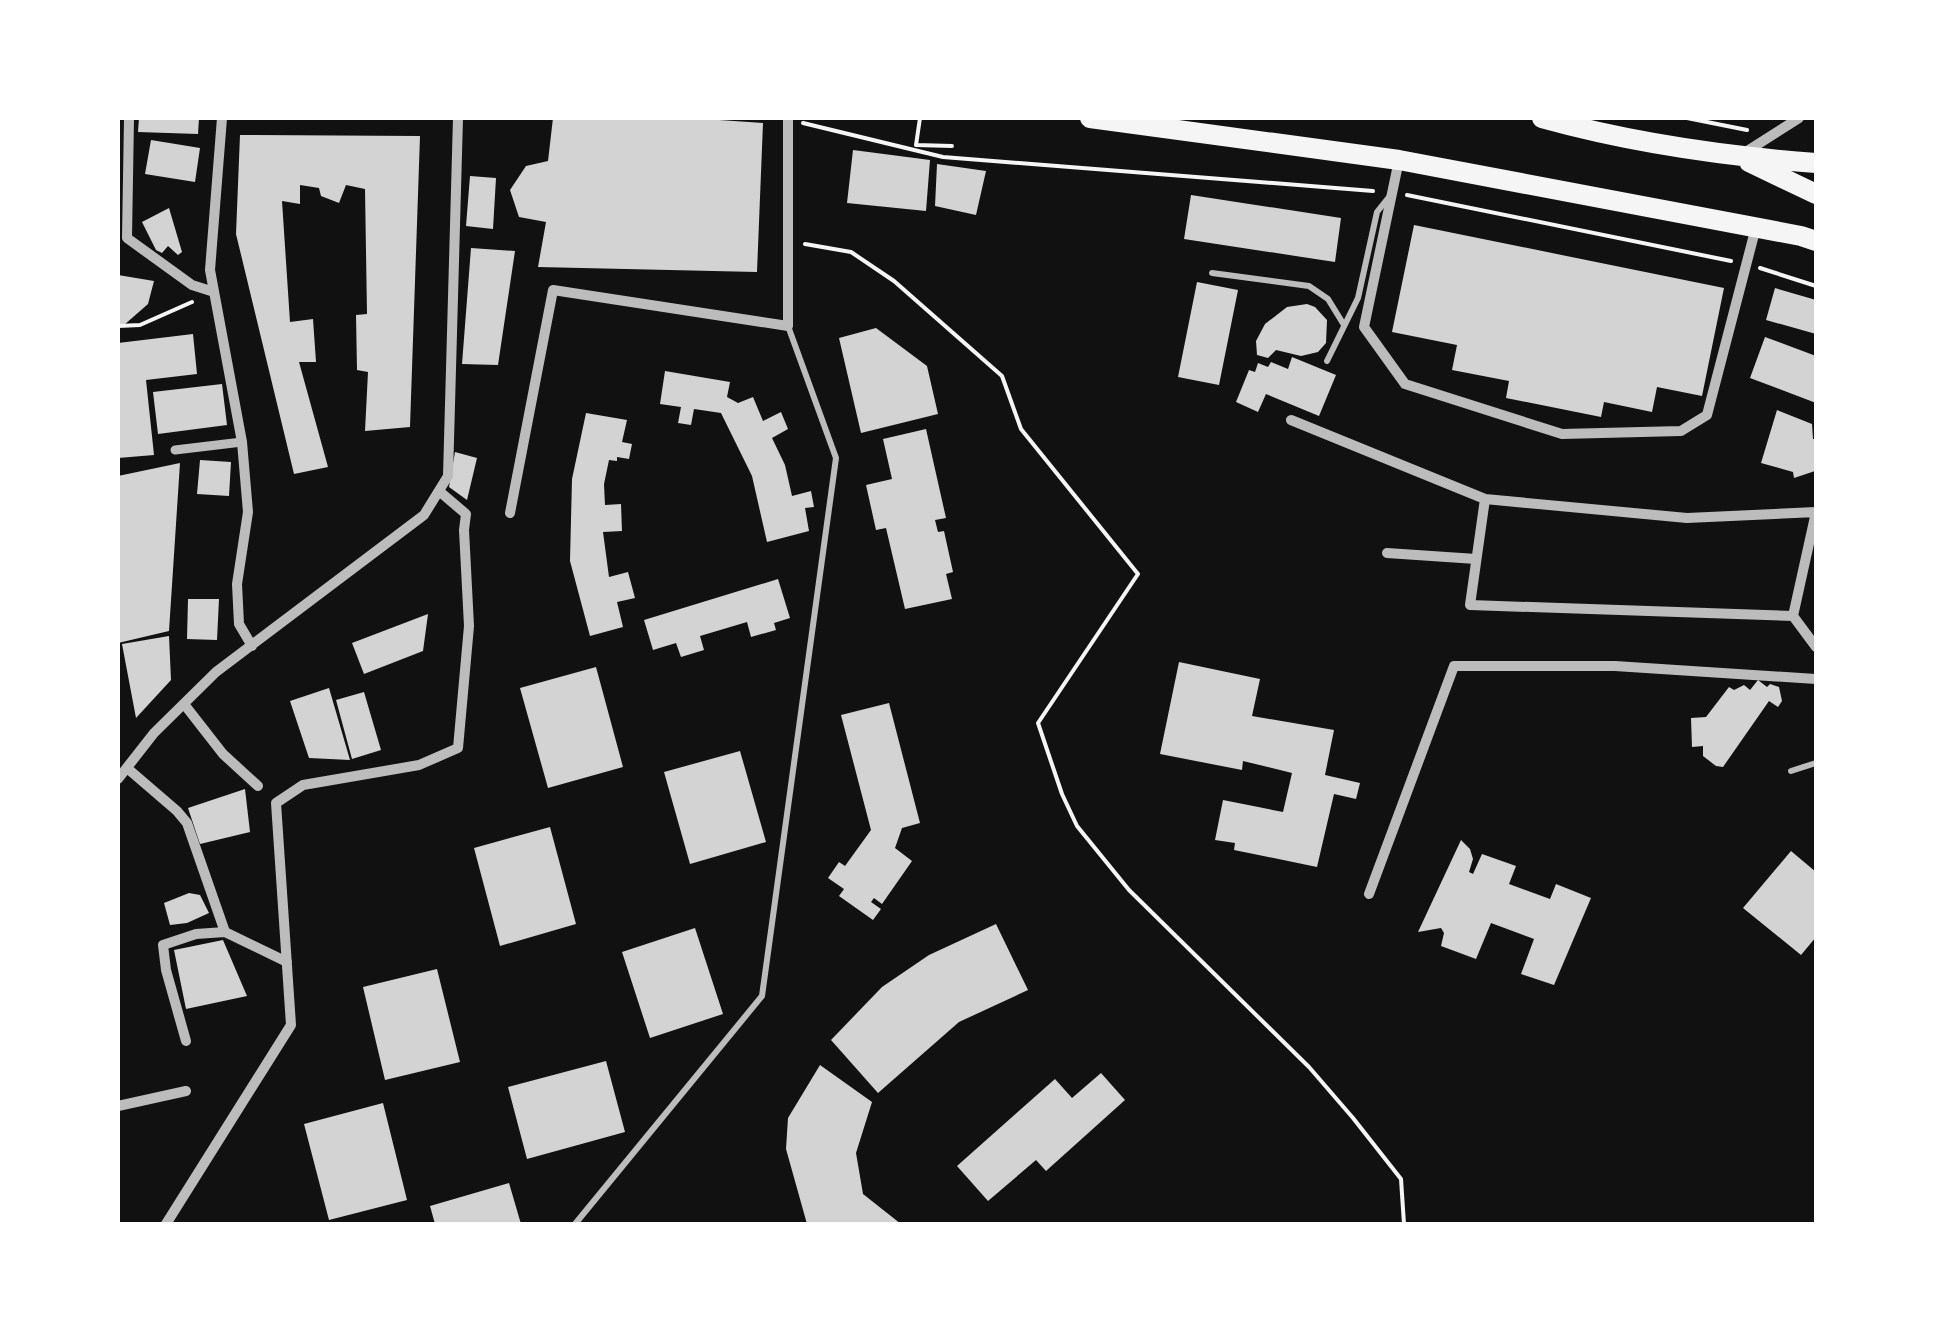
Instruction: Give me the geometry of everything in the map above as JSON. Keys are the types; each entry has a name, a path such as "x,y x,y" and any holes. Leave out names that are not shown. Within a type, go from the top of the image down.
{"main road":[{"path":"1090,118 1400,160 1812,238"},
{"path":"1542,118 1600,134 1738,157 1816,163"},
{"path":"1738,157 1816,194"}],"street":[{"path":"129,118 128,238 192,285 214,292"},
{"path":"222,118 210,270 242,442 248,512 237,584 239,624 252,646"},
{"path":"118,780 154,733 216,672 424,515 448,476 458,118"},
{"path":"510,513 554,290 788,326 788,118"},
{"path":"1738,157 1799,118"},
{"path":"1400,160 1364,327 1404,384 1562,434 1681,431 1707,415 1756,227"},
{"path":"1291,420 1485,498 1688,518 1816,512 1792,616"},
{"path":"176,450 242,442"},
{"path":"166,1224 291,1025 276,804 303,785 419,765 458,748 469,626 466,514 438,491"},
{"path":"1485,498 1470,606 1792,616"},
{"path":"1386,553 1476,559"},
{"path":"1792,616 1816,647"},
{"path":"1369,894 1454,666 1615,666 1816,679"},
{"path":"184,704 222,754 258,786"},
{"path":"126,768 178,810 187,823 226,932"},
{"path":"186,1041 163,946 196,934 226,932 287,962"},
{"path":"118,1106 186,1091"}],"lane":[{"path":"1327,361 1358,298 1377,212 1393,192"},
{"path":"1212,273 1309,286 1328,299 1345,326"},
{"path":"575,1224 762,996 836,458 788,326"},
{"path":"1791,771 1816,763"}],"path":[{"path":"788,118 943,157 1393,192 1746,264 1816,286"},
{"path":"920,118 916,145 952,146"},
{"path":"1687,118 1770,135"},
{"path":"788,245 818,244 851,252 894,281 1002,376 1021,429 1138,574 1038,723 1062,794 1077,826 1129,890 1309,1067 1353,1118 1400,1179 1404,1224"},
{"path":"118,326 140,326 214,292"}],"building":[{"path":"139,118 199,118 198,134 138,132"},
{"path":"553,118 690,118 763,123 757,272 538,267 546,222 519,217 510,190 526,166 548,161"},
{"path":"240,135 420,136 410,427 365,431 368,372 357,370 356,315 367,314 365,189 346,185 339,203 321,196 319,188 300,185 300,204 282,201 290,322 313,319 316,362 299,362 328,467 294,474 236,234"},
{"path":"151,140 200,148 195,182 145,174"},
{"path":"853,150 930,160 926,211 847,203"},
{"path":"937,164 986,171 976,215 935,206"},
{"path":"470,176 496,178 493,229 466,226"},
{"path":"1191,195 1341,218 1335,262 1184,239"},
{"path":"169,208 182,252 178,255 168,246 162,253 156,250 142,222"},
{"path":"1414,225 1724,288 1702,396 1657,387 1652,412 1604,402 1601,417 1506,398 1509,381 1452,370 1457,345 1392,332"},
{"path":"471,248 515,251 498,365 462,364"},
{"path":"118,275 154,281 148,304 124,325 118,324"},
{"path":"1197,282 1238,290 1219,385 1178,377"},
{"path":"1775,288 1816,300 1816,334 1766,320"},
{"path":"1307,304 1327,320 1326,343 1318,352 1301,356 1276,350 1268,358 1257,355 1256,341 1265,324 1287,307"},
{"path":"876,328 927,366 938,414 861,433 839,338"},
{"path":"193,334 197,374 146,380 154,455 118,458 118,343"},
{"path":"1765,337 1816,356 1816,403 1750,378"},
{"path":"1292,357 1336,375 1319,416 1266,394 1258,412 1236,402 1249,370 1255,372 1258,363 1268,367 1271,362 1288,369"},
{"path":"665,371 730,382 727,397 738,403 753,397 763,421 781,412 788,429 772,438 785,465 792,496 811,491 814,507 805,508 809,531 767,542 752,476 721,413 694,409 691,425 678,423 681,407 660,404"},
{"path":"222,384 227,425 158,434 153,392"},
{"path":"1777,410 1812,424 1816,439 1815,471 1794,478 1793,472 1761,463"},
{"path":"586,413 627,420 622,442 632,444 629,459 609,460 604,484 605,505 621,504 622,531 603,532 609,577 628,572 635,598 617,602 623,627 590,636 570,561 572,479"},
{"path":"926,429 946,518 935,520 938,532 944,531 953,572 946,574 952,599 905,609 886,528 876,530 866,485 892,479 883,439"},
{"path":"455,452 477,458 467,500 449,487"},
{"path":"200,460 231,462 229,496 197,494"},
{"path":"180,463 169,631 118,643 118,476"},
{"path":"778,579 790,618 774,623 776,630 751,637 747,622 700,636 704,650 681,657 676,643 653,650 644,620"},
{"path":"188,599 219,599 217,640 187,639"},
{"path":"428,614 423,651 364,674 352,643"},
{"path":"169,636 171,680 136,718 122,644"},
{"path":"1179,662 1260,679 1252,716 1334,730 1325,775 1360,783 1356,799 1334,794 1317,867 1234,850 1235,843 1215,840 1223,800 1283,812 1292,773 1243,761 1242,770 1160,754"},
{"path":"596,667 623,767 548,788 520,688"},
{"path":"1758,680 1767,687 1779,687 1782,701 1778,707 1769,701 1723,767 1716,766 1703,756 1703,746 1692,747 1691,718 1706,717 1729,687 1734,690 1744,685 1750,690"},
{"path":"329,688 350,760 309,758 290,701"},
{"path":"364,692 381,750 352,759 336,700"},
{"path":"889,703 920,823 902,828 895,848 912,861 882,904 874,898 871,902 881,909 873,920 839,896 844,889 828,878 839,862 845,866 871,830 841,715"},
{"path":"740,751 766,842 690,864 664,772"},
{"path":"245,789 250,832 200,844 188,808"},
{"path":"550,827 576,924 500,946 474,848"},
{"path":"1461,840 1470,849 1473,859 1469,872 1473,874 1482,854 1516,866 1509,884 1550,899 1556,884 1591,898 1554,985 1521,974 1534,939 1491,923 1476,959 1441,946 1441,928 1418,932"},
{"path":"1791,851 1816,872 1816,937 1801,955 1743,908"},
{"path":"189,893 200,895 209,913 187,923 170,925 164,903"},
{"path":"996,924 1028,990 959,1022 878,1093 831,1040 882,987 929,955"},
{"path":"695,928 723,1014 650,1038 622,952"},
{"path":"223,940 247,996 186,1009 174,950"},
{"path":"437,969 460,1062 385,1080 363,987"},
{"path":"606,1061 625,1132 527,1159 508,1087"},
{"path":"820,1065 872,1102 856,1153 863,1194 901,1224 807,1224 786,1149 788,1118"},
{"path":"1101,1073 1125,1100 1046,1171 1036,1160 988,1201 957,1166 1055,1079 1072,1098"},
{"path":"383,1103 407,1200 329,1220 304,1124"},
{"path":"509,1183 521,1224 435,1224 430,1206"}]}
